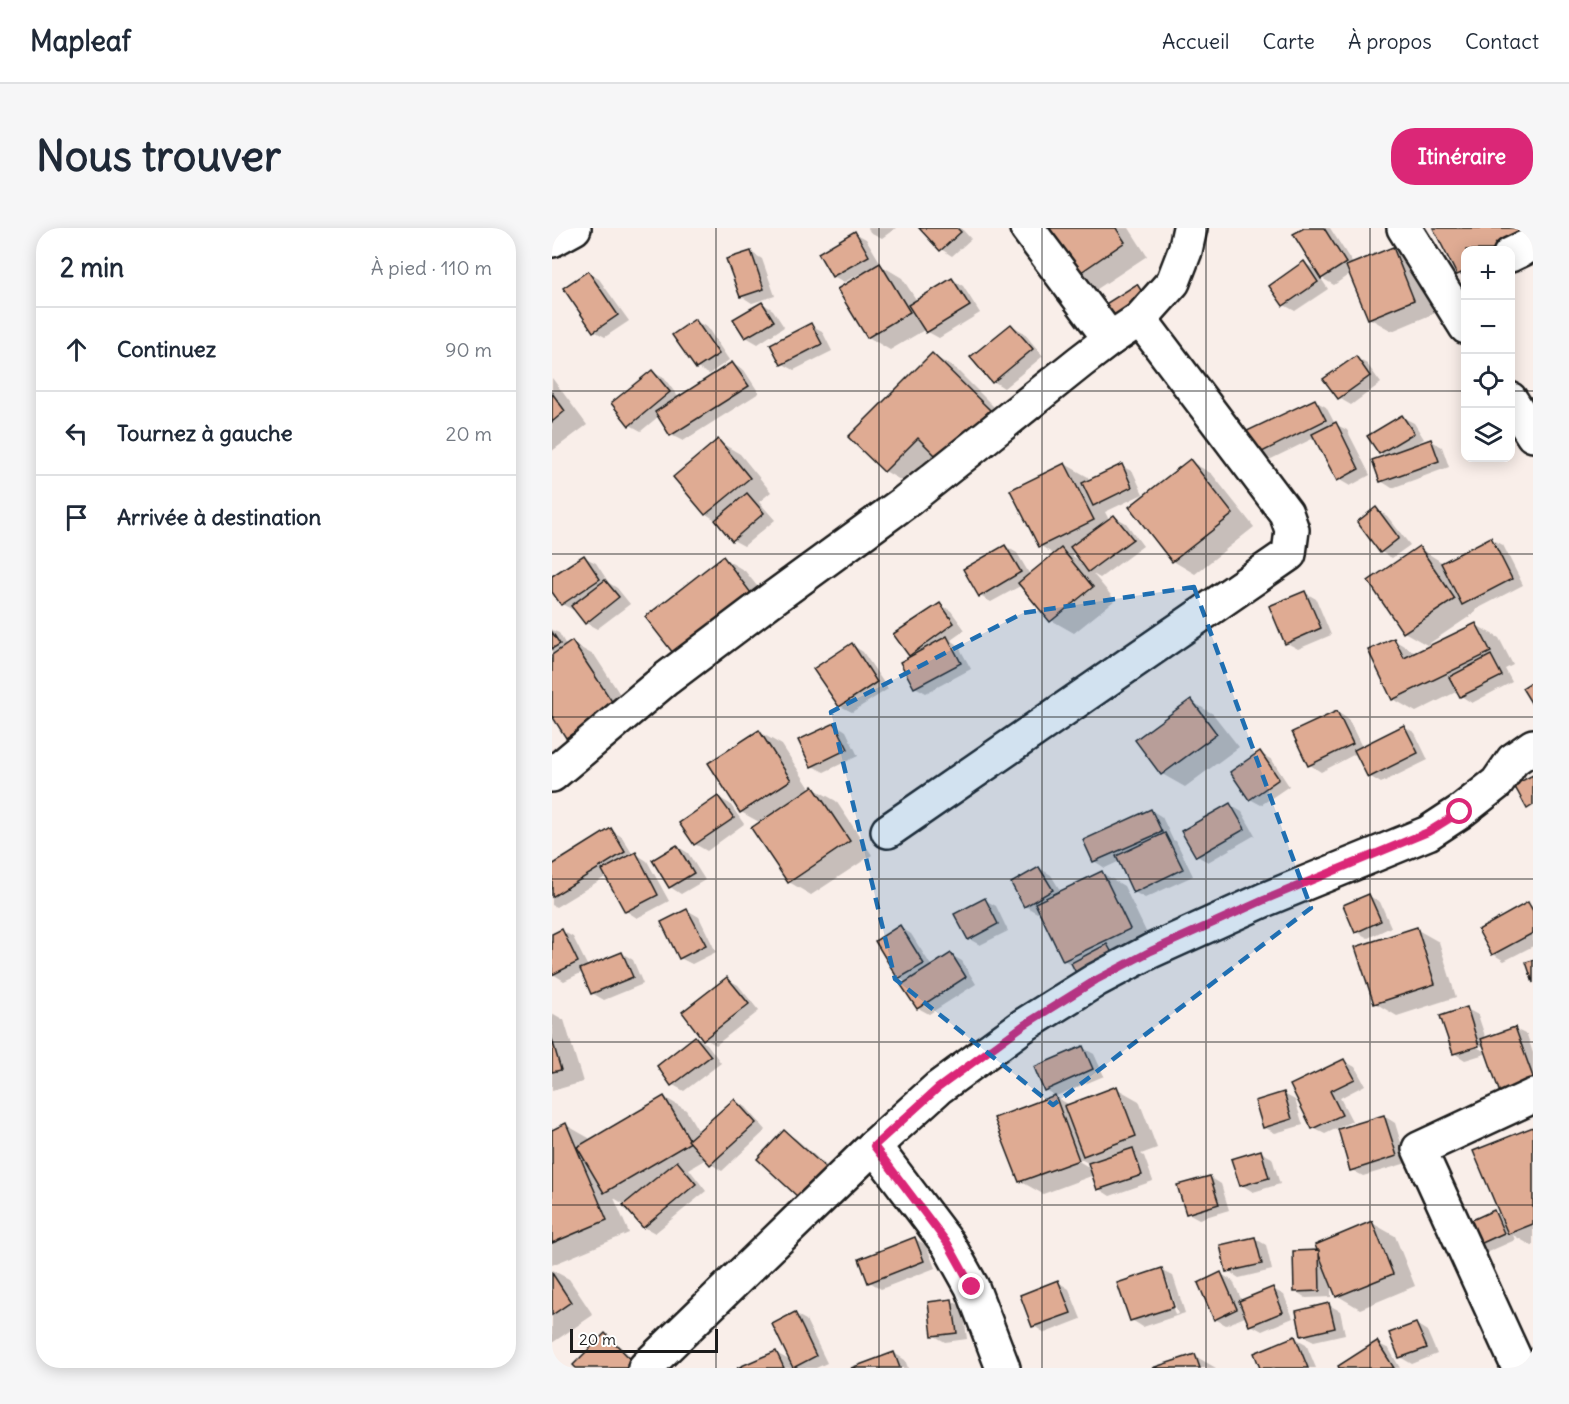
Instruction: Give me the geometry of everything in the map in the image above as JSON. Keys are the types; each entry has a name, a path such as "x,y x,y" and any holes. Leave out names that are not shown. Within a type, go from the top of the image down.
{"street":[{"path":"552,240 574,228"},
{"path":"1027,228 1110,339"},
{"path":"552,775 666,679 905,502 1110,339 1140,319 1173,282 1185,251 1190,228"},
{"path":"1404,228 1454,284 1461,309"},
{"path":"1515,253 1533,244"},
{"path":"888,831 1289,554 1292,530 1286,513 1140,319"},
{"path":"1515,407 1533,435"},
{"path":"645,1368 874,1146 938,1088 1024,1025 1096,980 1151,951 1254,904 1428,832 1460,812 1497,783 1513,760 1533,746"},
{"path":"1519,1368 1419,1149 1533,1096"},
{"path":"874,1146 948,1244 972,1287 1003,1368"}],"highlighted area":[{"path":"1194,587 1311,908 1053,1105 895,979 831,712 1023,613"}],"building":[{"path":"919,228 957,228 961,232 940,251"},
{"path":"1044,228 1116,228 1125,242 1068,281"},
{"path":"1304,228 1324,228 1346,263 1321,279 1293,234"},
{"path":"1433,228 1533,228 1508,246 1461,246 1461,273 1457,275"},
{"path":"855,231 869,256 832,277 818,253"},
{"path":"1393,247 1414,300 1368,319 1346,266"},
{"path":"751,251 764,289 740,297 726,259"},
{"path":"1304,261 1318,282 1283,306 1269,286"},
{"path":"880,263 910,312 867,338 837,289"},
{"path":"588,271 618,315 593,332 563,288"},
{"path":"952,278 970,306 926,333 908,305"},
{"path":"1137,284 1152,308 1118,329 1104,305"},
{"path":"762,302 774,321 745,338 733,319"},
{"path":"695,319 719,354 696,369 672,335"},
{"path":"811,323 822,344 781,365 770,344"},
{"path":"1011,324 1033,349 992,383 970,357"},
{"path":"932,353 990,410 940,460 918,438 884,472 848,437"},
{"path":"1356,356 1370,376 1338,399 1323,379"},
{"path":"732,362 749,386 670,436 655,412"},
{"path":"652,370 670,392 629,426 611,403"},
{"path":"552,393 565,411 552,422"},
{"path":"1315,399 1326,420 1258,454 1247,431"},
{"path":"1402,415 1414,433 1379,454 1367,436"},
{"path":"1336,422 1359,469 1337,481 1312,434"},
{"path":"718,439 750,478 705,515 673,477"},
{"path":"1431,439 1439,461 1380,482 1372,460"},
{"path":"1190,459 1233,514 1172,562 1129,507"},
{"path":"1065,463 1094,520 1039,547 1010,490"},
{"path":"1122,464 1132,487 1093,506 1082,483"},
{"path":"747,493 764,513 732,541 715,520"},
{"path":"1376,507 1399,538 1380,553 1357,522"},
{"path":"1114,515 1133,539 1088,572 1070,547"},
{"path":"1491,537 1512,579 1462,605 1441,563"},
{"path":"1005,545 1021,572 979,597 963,569"},
{"path":"1419,546 1455,599 1403,633 1368,581"},
{"path":"1061,548 1093,587 1050,622 1018,583"},
{"path":"584,555 600,579 561,605 552,592 552,576"},
{"path":"723,556 751,593 673,653 645,617"},
{"path":"605,580 619,597 585,624 571,606"},
{"path":"1305,591 1321,628 1285,644 1269,606"},
{"path":"940,603 954,623 909,656 893,634"},
{"path":"1476,623 1491,652 1392,700 1368,650 1394,638 1404,658"},
{"path":"552,632 560,644 552,649"},
{"path":"947,636 961,663 914,688 900,662"},
{"path":"572,641 615,706 566,738 552,716 552,655"},
{"path":"852,643 877,682 839,707 813,669"},
{"path":"1491,655 1502,676 1460,697 1449,677"},
{"path":"1533,681 1533,706 1522,688"},
{"path":"1191,699 1217,734 1161,775 1135,740"},
{"path":"1337,711 1353,744 1308,766 1292,732"},
{"path":"835,723 848,749 811,767 798,740"},
{"path":"1404,725 1418,753 1368,778 1354,750"},
{"path":"759,730 791,780 740,813 708,763"},
{"path":"1260,751 1279,779 1249,800 1230,772"},
{"path":"1533,775 1533,805 1527,809 1514,785"},
{"path":"813,786 850,841 788,883 751,828"},
{"path":"718,796 734,818 694,845 679,823"},
{"path":"1230,803 1245,829 1196,857 1181,831"},
{"path":"1151,809 1162,832 1093,862 1083,840"},
{"path":"611,828 625,852 552,897 552,865"},
{"path":"1165,833 1183,869 1133,893 1116,856"},
{"path":"677,845 694,873 669,888 652,860"},
{"path":"636,852 658,895 625,912 602,870"},
{"path":"1039,867 1053,890 1024,907 1011,883"},
{"path":"1102,871 1130,929 1063,961 1035,903"},
{"path":"1369,894 1381,921 1355,933 1343,905"},
{"path":"985,898 998,924 968,940 954,914"},
{"path":"1528,902 1533,911 1533,933 1492,955 1478,930"},
{"path":"687,909 706,945 679,959 661,922"},
{"path":"900,925 924,964 898,979 875,941"},
{"path":"1417,927 1435,984 1374,1004 1355,947"},
{"path":"562,929 578,962 552,975 552,934"},
{"path":"1107,944 1120,967 1083,987 1071,963"},
{"path":"622,952 633,977 591,994 580,969"},
{"path":"951,953 966,977 917,1009 901,985"},
{"path":"1533,960 1533,983 1526,962"},
{"path":"727,977 749,1004 703,1040 682,1012"},
{"path":"1467,1007 1479,1046 1453,1054 1440,1016"},
{"path":"1515,1027 1533,1077 1533,1088 1502,1099 1481,1039"},
{"path":"695,1036 711,1056 671,1086 657,1066"},
{"path":"552,1039 561,1070 552,1072"},
{"path":"1083,1046 1093,1069 1044,1091 1034,1067"},
{"path":"1344,1059 1355,1079 1330,1091 1342,1115 1312,1129 1290,1085"},
{"path":"1117,1086 1136,1136 1083,1156 1064,1106"},
{"path":"1284,1092 1292,1119 1263,1128 1255,1101"},
{"path":"1055,1095 1079,1160 1019,1182 994,1118"},
{"path":"664,1096 691,1142 604,1193 577,1147"},
{"path":"734,1099 756,1123 710,1165 688,1140"},
{"path":"1384,1115 1397,1156 1350,1171 1338,1129"},
{"path":"566,1123 607,1220 552,1243 552,1130"},
{"path":"1533,1127 1533,1224 1508,1234 1473,1151"},
{"path":"784,1130 826,1168 798,1197 757,1159"},
{"path":"1133,1148 1142,1175 1097,1190 1088,1163"},
{"path":"1261,1150 1269,1178 1240,1186 1231,1159"},
{"path":"677,1161 696,1184 643,1228 623,1205"},
{"path":"1210,1176 1219,1204 1186,1214 1177,1185"},
{"path":"1494,1210 1504,1233 1469,1249 1459,1226"},
{"path":"1372,1221 1393,1274 1336,1297 1315,1245"},
{"path":"915,1237 924,1261 868,1283 859,1259"},
{"path":"1255,1237 1262,1264 1226,1272 1220,1245"},
{"path":"1319,1250 1320,1291 1294,1292 1293,1251"},
{"path":"1162,1268 1174,1307 1130,1321 1117,1283"},
{"path":"1221,1272 1237,1309 1214,1320 1198,1283"},
{"path":"552,1273 571,1302 552,1315"},
{"path":"1058,1280 1071,1313 1032,1327 1020,1295"},
{"path":"1273,1287 1283,1312 1249,1326 1239,1301"},
{"path":"952,1299 957,1333 932,1336 928,1302"},
{"path":"1329,1303 1335,1328 1301,1336 1296,1311"},
{"path":"795,1312 816,1356 793,1368 772,1324"},
{"path":"1416,1323 1427,1348 1399,1358 1389,1333"},
{"path":"605,1333 639,1368 576,1368 573,1365"},
{"path":"1295,1336 1308,1368 1260,1368 1254,1353"},
{"path":"1377,1341 1394,1368 1339,1368 1338,1366"},
{"path":"776,1351 784,1368 737,1368"},
{"path":"894,1352 900,1368 851,1368"},
{"path":"1195,1354 1200,1368 1152,1368"}],"route":[{"path":"972,1287 948,1244 874,1146 938,1088 1024,1025 1096,980 1151,951 1264,900 1428,832 1460,812"}]}
